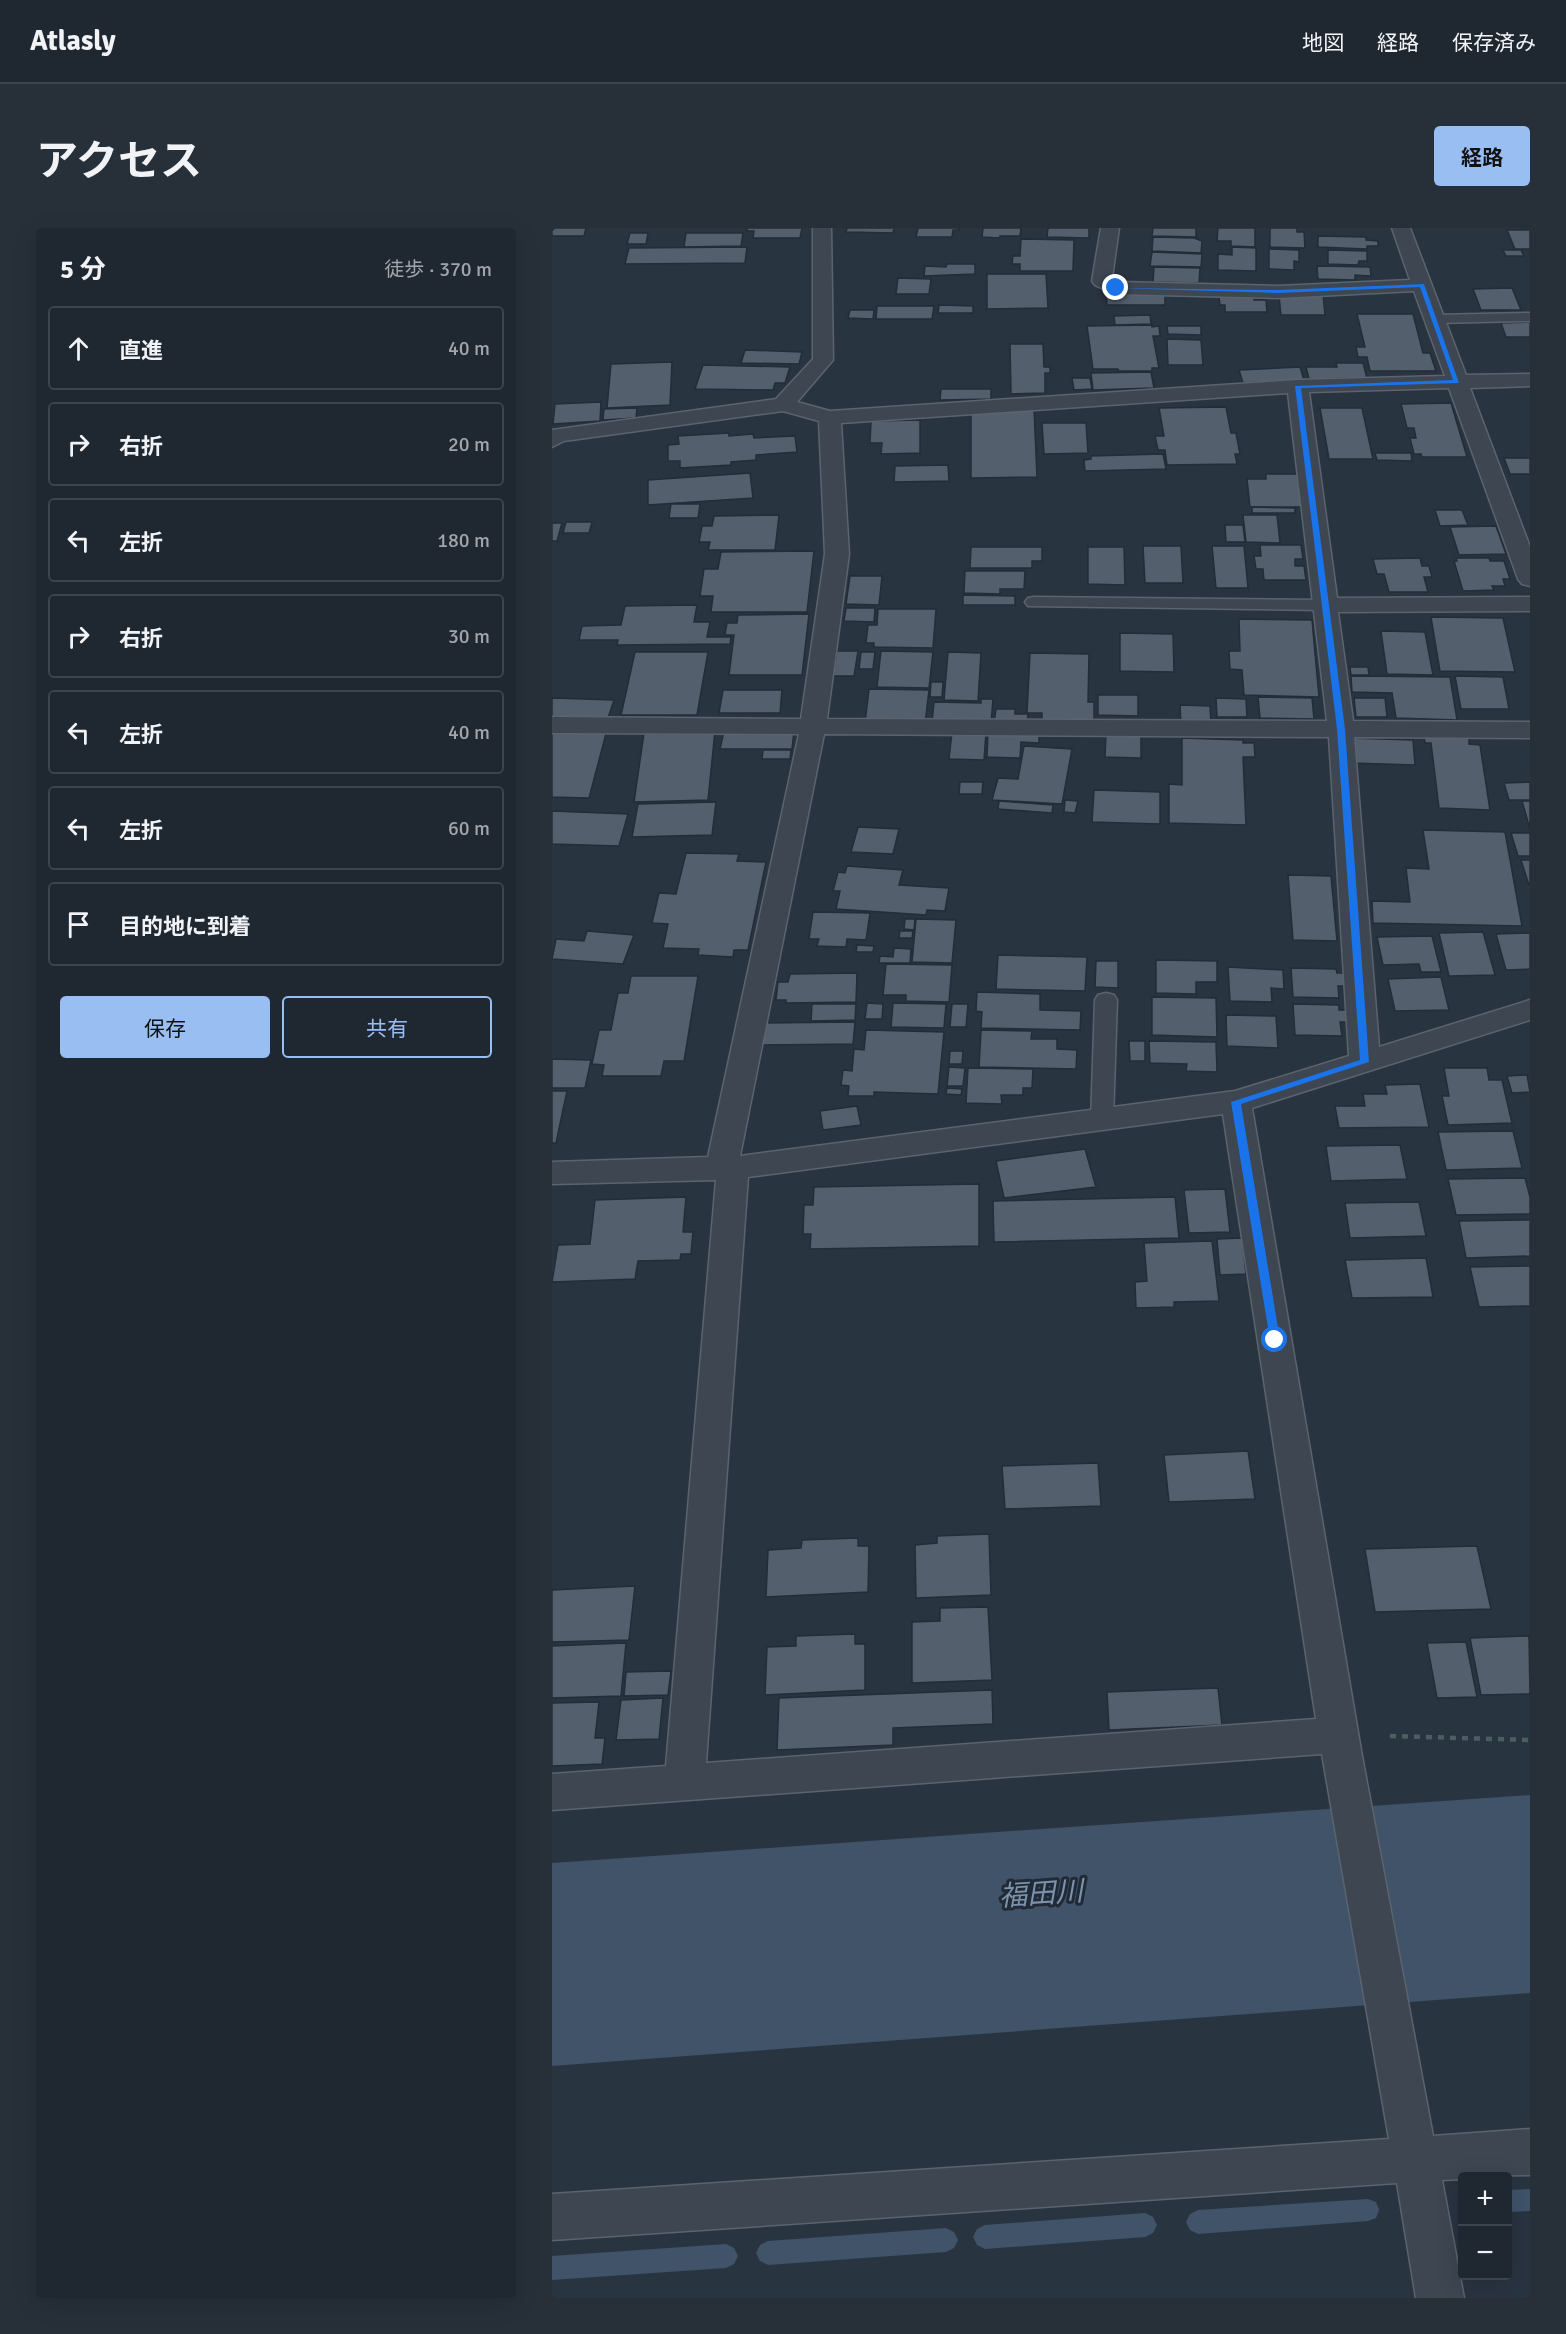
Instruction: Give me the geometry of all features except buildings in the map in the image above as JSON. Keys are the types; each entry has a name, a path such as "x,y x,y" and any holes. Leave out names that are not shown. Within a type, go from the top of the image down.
{"street":[{"path":"783,405 823,360 822,228"},
{"path":"1110,228 1102,281 1116,288 1278,292 1422,285"},
{"path":"1401,228 1530,579"},
{"path":"552,440 557,435 783,405 830,417 1298,386 1530,380"},
{"path":"1298,386 1341,729 1365,1062"},
{"path":"685,1782 727,1169 813,727 837,554 830,417"},
{"path":"1326,605 1530,604"},
{"path":"552,724 1530,730"},
{"path":"552,1173 727,1169 1236,1102 1530,1010"},
{"path":"1236,1102 1341,1745 1440,2298"},
{"path":"552,1792 685,1782 1341,1745"},
{"path":"552,2217 1530,2152"}],"lane":[{"path":"1434,319 1530,317"},
{"path":"1034,602 1326,605"},
{"path":"1102,1120 1106,1000"}],"path":[{"path":"1341,1745 1530,1740"}],"water":[{"name":"福田川","path":"1530,1795 1530,1993 552,2066 552,1863"}],"waterway":[{"path":"1512,2201 1530,2200"},
{"path":"1198,2222 1368,2210"},
{"path":"985,2237 1145,2225"},
{"path":"768,2253 946,2240"},
{"path":"552,2268 726,2256"}],"route":[{"path":"1116,288 1278,292 1422,285 1457,381 1298,386 1341,729 1365,1062 1236,1102 1275,1340"}]}
